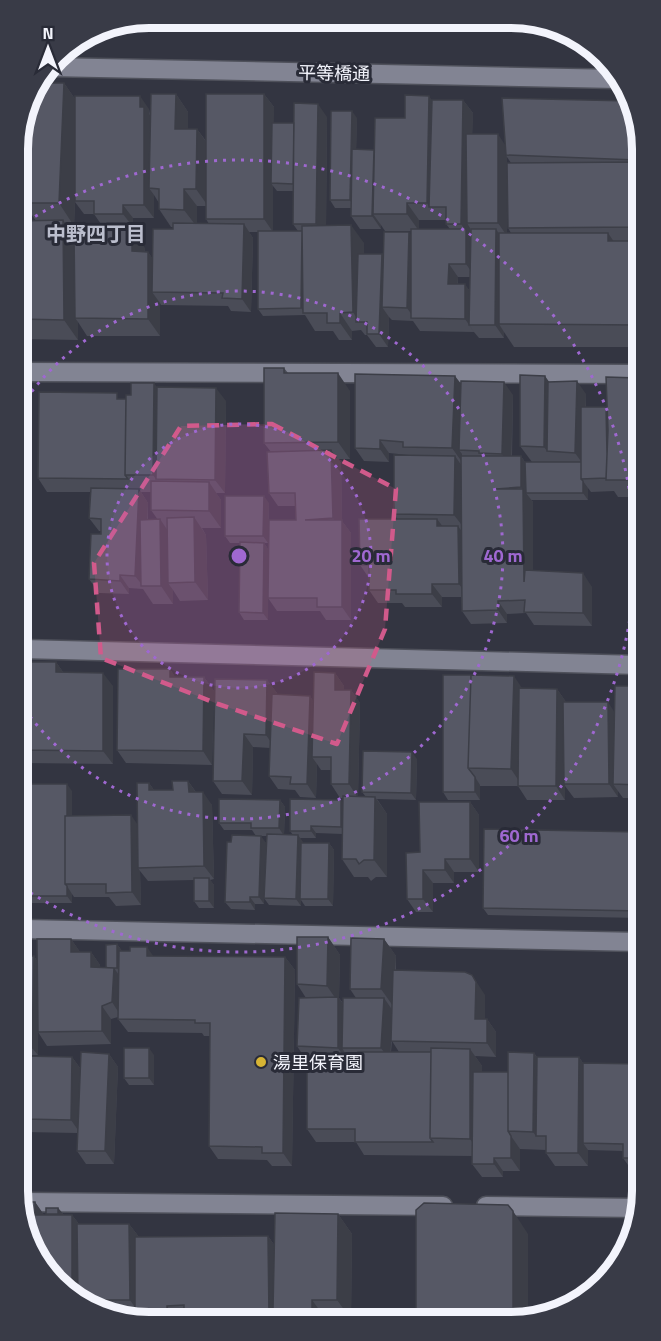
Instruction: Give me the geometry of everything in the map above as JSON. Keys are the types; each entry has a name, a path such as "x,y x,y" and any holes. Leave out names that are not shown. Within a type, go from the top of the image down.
{"street":[{"name":"平等橋通","path":"78,68 610,79"},
{"path":"29,372 632,374"},
{"path":"29,649 632,665"},
{"path":"28,929 632,942"},
{"path":"29,1202 631,1208"}],"highlighted area":[{"path":"272,424 396,489 385,629 337,744 218,704 101,658 94,563 181,426"}],"building":[{"path":"48,83 64,83 59,203 29,203 31,126 38,103"},
{"path":"151,94 176,94 175,129 197,129 196,189 184,189 184,210 159,209 159,189 149,188"},
{"path":"206,94 264,94 264,219 206,219"},
{"path":"405,95 429,96 427,203 407,203 407,214 373,214 375,118 405,118"},
{"path":"75,96 140,96 140,107 144,107 144,205 123,205 123,214 94,214 94,201 75,201"},
{"path":"502,98 622,101 626,110 632,141 632,160 506,155"},
{"path":"432,100 463,100 461,224 446,224 446,207 429,207"},
{"path":"294,103 318,104 316,224 293,224"},
{"path":"331,111 352,111 350,200 330,200"},
{"path":"272,123 294,123 293,184 271,183"},
{"path":"466,134 498,134 498,223 467,223"},
{"path":"352,149 374,150 372,216 351,216"},
{"path":"632,162 632,227 508,228 507,163"},
{"path":"63,220 64,320 29,319 29,221"},
{"path":"173,223 244,224 242,299 222,298 223,293 152,292 153,229 173,229"},
{"path":"351,225 353,312 340,313 340,323 327,323 327,313 303,313 302,226"},
{"path":"411,229 466,229 466,264 449,264 448,284 465,284 465,319 411,318"},
{"path":"471,229 496,229 495,325 469,325"},
{"path":"132,230 132,251 148,252 148,319 75,318 74,231"},
{"path":"258,231 302,231 301,308 258,309"},
{"path":"384,232 409,232 407,308 382,307"},
{"path":"499,233 608,233 608,241 632,241 632,325 499,324"},
{"path":"358,254 382,254 379,334 367,334 367,322 356,322"},
{"path":"264,368 284,368 284,373 338,373 338,442 264,443"},
{"path":"355,374 455,376 452,448 403,447 403,442 380,440 380,449 355,448"},
{"path":"520,375 545,376 544,447 520,446"},
{"path":"606,377 632,378 632,480 606,480 608,430"},
{"path":"461,381 504,382 502,454 459,450"},
{"path":"577,381 575,453 547,451 548,382"},
{"path":"131,383 154,383 153,475 125,475 126,395 131,395"},
{"path":"157,387 216,388 215,480 156,479"},
{"path":"39,392 117,393 117,399 126,399 125,475 128,479 38,478"},
{"path":"581,407 606,407 606,478 581,479"},
{"path":"331,450 333,518 305,520 342,520 342,607 317,607 317,598 268,598 269,520 296,520 295,493 269,493 267,452"},
{"path":"394,455 455,456 454,515 394,514"},
{"path":"461,456 521,456 521,487 496,489 523,489 524,582 525,570 583,573 583,613 524,612 525,600 498,601 498,610 462,611"},
{"path":"525,462 581,462 583,493 526,493"},
{"path":"151,481 209,482 209,511 151,510"},
{"path":"91,488 139,489 135,576 120,575 120,581 89,579 91,534 101,534 101,519 89,518"},
{"path":"225,496 264,496 263,536 225,536"},
{"path":"194,517 195,582 168,583 167,518"},
{"path":"160,519 161,586 141,586 140,520"},
{"path":"359,519 437,519 437,526 458,526 459,584 432,584 432,594 396,594 396,590 369,590 369,565 360,565"},
{"path":"240,542 264,543 263,613 239,612"},
{"path":"29,662 56,662 56,672 103,673 103,751 28,750"},
{"path":"118,669 170,669 170,677 204,677 203,751 117,750"},
{"path":"314,672 335,673 335,690 351,690 349,784 331,784 331,757 312,757"},
{"path":"443,675 471,675 468,768 475,777 475,792 443,792"},
{"path":"471,675 514,676 511,769 468,768"},
{"path":"215,679 267,680 266,735 244,734 242,781 213,781"},
{"path":"615,686 632,686 632,785 613,784"},
{"path":"519,688 557,689 556,786 518,786"},
{"path":"272,694 310,696 307,784 290,784 291,777 269,776"},
{"path":"563,702 608,702 609,784 564,784"},
{"path":"363,751 412,752 411,793 362,792"},
{"path":"172,781 188,781 189,792 203,792 204,866 138,868 137,783 149,783 149,790 173,790"},
{"path":"28,784 67,784 65,884 67,896 28,896"},
{"path":"343,796 375,797 374,860 364,860 359,864 356,859 342,859"},
{"path":"219,799 280,800 279,828 251,828 251,823 219,823"},
{"path":"290,799 341,800 341,827 311,826 311,831 290,831"},
{"path":"419,802 470,802 470,859 445,859 445,870 423,870 423,899 407,899 406,853 420,852"},
{"path":"131,815 132,892 106,893 106,884 65,884 65,816"},
{"path":"484,829 632,832 632,911 483,908"},
{"path":"267,834 298,835 296,899 264,898"},
{"path":"232,835 261,836 259,897 250,897 250,902 225,902 227,842 231,842"},
{"path":"301,843 329,843 328,899 300,899"},
{"path":"194,878 209,878 209,901 194,901"},
{"path":"297,937 328,937 327,986 297,984"},
{"path":"351,938 384,939 381,989 350,989"},
{"path":"37,939 71,939 71,952 91,952 91,967 114,968 112,1002 102,1006 102,1031 38,1032"},
{"path":"117,944 117,968 106,968 106,945"},
{"path":"130,947 147,947 147,956 285,957 283,1153 262,1153 262,1147 209,1146 210,1023 195,1023 195,1020 118,1019 119,951 130,951"},
{"path":"28,956 34,956 32,1048 28,1048"},
{"path":"393,970 465,972 472,975 476,982 475,1019 487,1019 487,1043 391,1041"},
{"path":"338,997 338,1048 297,1046 299,998"},
{"path":"343,998 384,998 381,1048 342,1048"},
{"path":"124,1048 149,1048 149,1078 124,1078"},
{"path":"431,1048 470,1049 470,1139 430,1138"},
{"path":"81,1052 109,1054 105,1151 77,1151"},
{"path":"358,1052 431,1052 430,1138 433,1142 355,1142 355,1129 307,1129 307,1060 358,1060"},
{"path":"508,1052 534,1053 533,1132 508,1131"},
{"path":"28,1056 72,1057 71,1120 28,1119"},
{"path":"537,1057 579,1057 578,1153 546,1153 546,1136 536,1136"},
{"path":"583,1063 632,1064 632,1158 623,1158 623,1144 583,1143"},
{"path":"473,1072 508,1072 508,1131 511,1136 511,1158 494,1158 494,1164 472,1164"},
{"path":"29,1202 35,1202 35,1215 72,1215 72,1285 58,1271 41,1245 35,1231"},
{"path":"424,1203 508,1205 513,1211 513,1312 416,1309 416,1210"},
{"path":"46,1208 58,1208 58,1214 46,1214"},
{"path":"275,1213 338,1214 337,1300 312,1300 312,1311 273,1310"},
{"path":"77,1224 129,1224 130,1300 97,1300 78,1289"},
{"path":"268,1236 269,1312 184,1312 184,1305 167,1306 167,1312 135,1311 135,1237"}],"place":[{"name":"湯里保育園","path":"261,1062"}],"district":[{"name":"中野四丁目","path":"96,233"}]}
